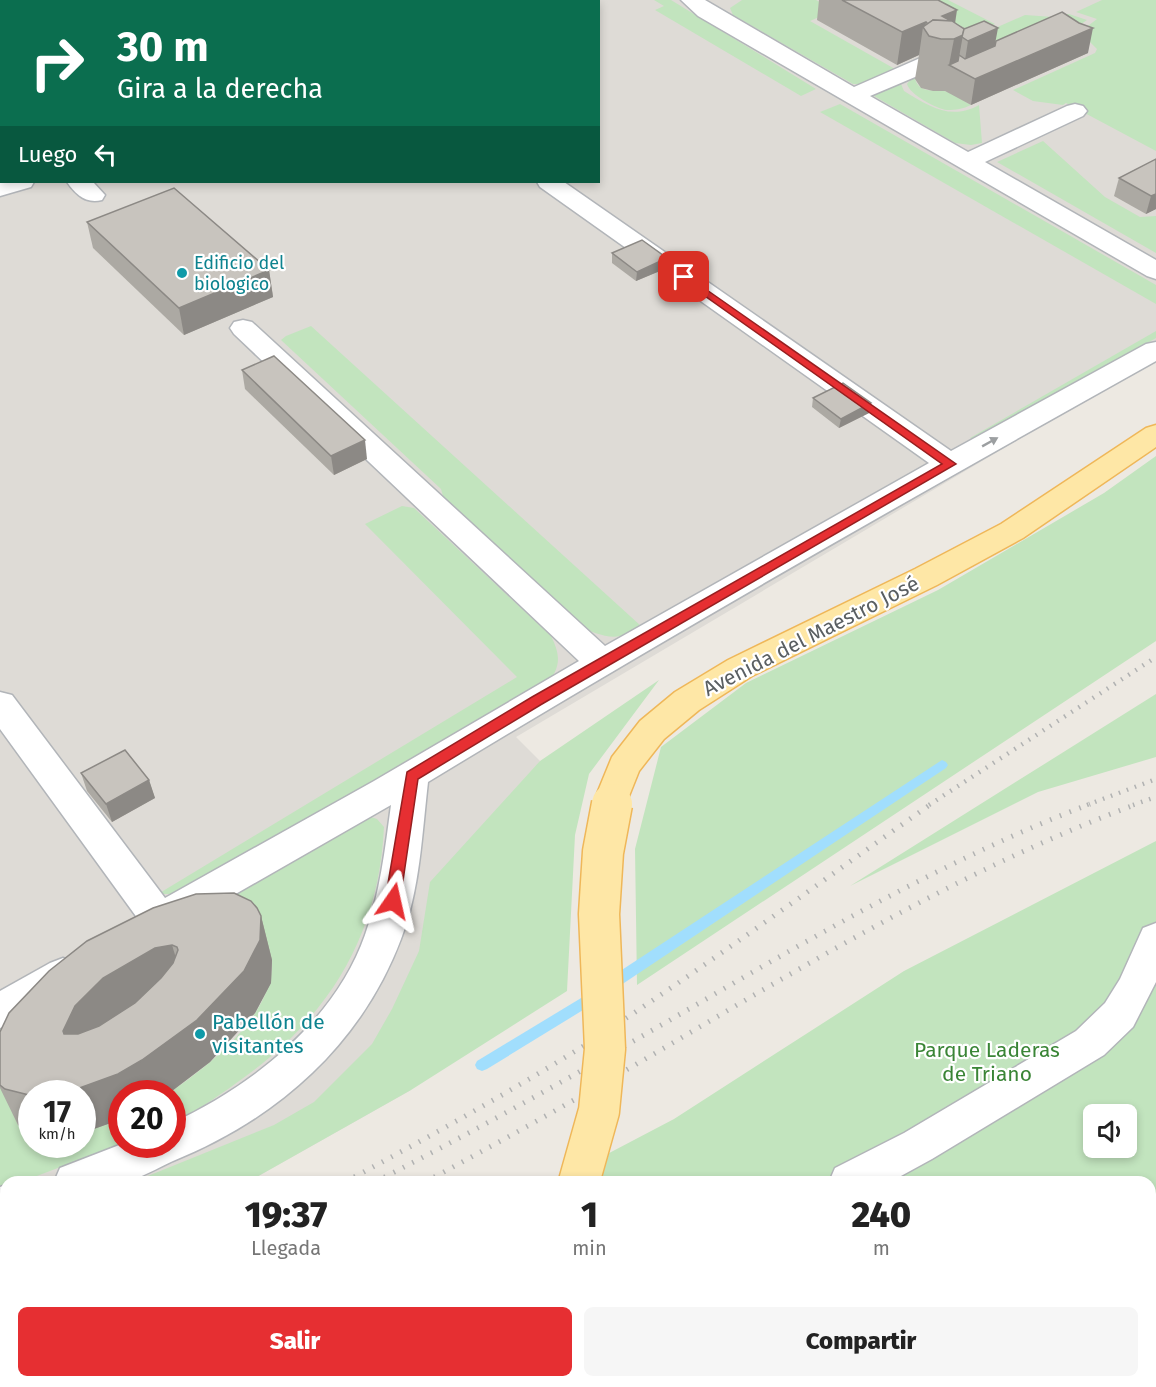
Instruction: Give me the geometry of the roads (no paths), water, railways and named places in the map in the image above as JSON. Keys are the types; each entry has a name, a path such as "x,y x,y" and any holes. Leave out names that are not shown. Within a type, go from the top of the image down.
{"main road":[{"name":"Avenida del Maestro José","path":"581,1176 600,1100 604,1049 599,914 603,852 613,796 624,766 652,730 687,701 740,668 927,577 1012,531 1156,434"}],"street":[{"path":"692,0 706,11 1156,271"},
{"path":"852,96 926,64"},
{"path":"967,162 1075,111"},
{"path":"0,189 18,183"},
{"path":"550,183 950,464"},
{"path":"243,328 602,663"},
{"path":"0,704 144,928 412,776 602,663 950,464 1156,350"},
{"path":"186,1137 234,1113 311,1051 366,977 383,937 393,901 412,776"},
{"path":"861,1176 918,1146 1090,1043 1119,1015 1135,987 1156,939"},
{"path":"0,1011 89,959"},
{"path":"90,1176 136,1158"}],"waterway":[{"path":"610,985 942,765"},
{"path":"482,1065 596,995"}],"railway":[{"path":"929,805 1156,657"},
{"path":"1087,805 1156,779"},
{"path":"1133,805 1156,797"},
{"path":"356,1176 470,1113 593,1040 721,953 931,804"},
{"path":"387,1176 634,1041 876,903 981,850 1090,804"},
{"path":"436,1176 907,909 1020,853 1137,804"}],"place":[{"name":"Edificio del biologico","path":"182,273"},
{"name":"Pabellón de visitantes","path":"200,1034"}],"park label":[{"name":"Parque Laderas de Triano","path":"987,1062"}]}
